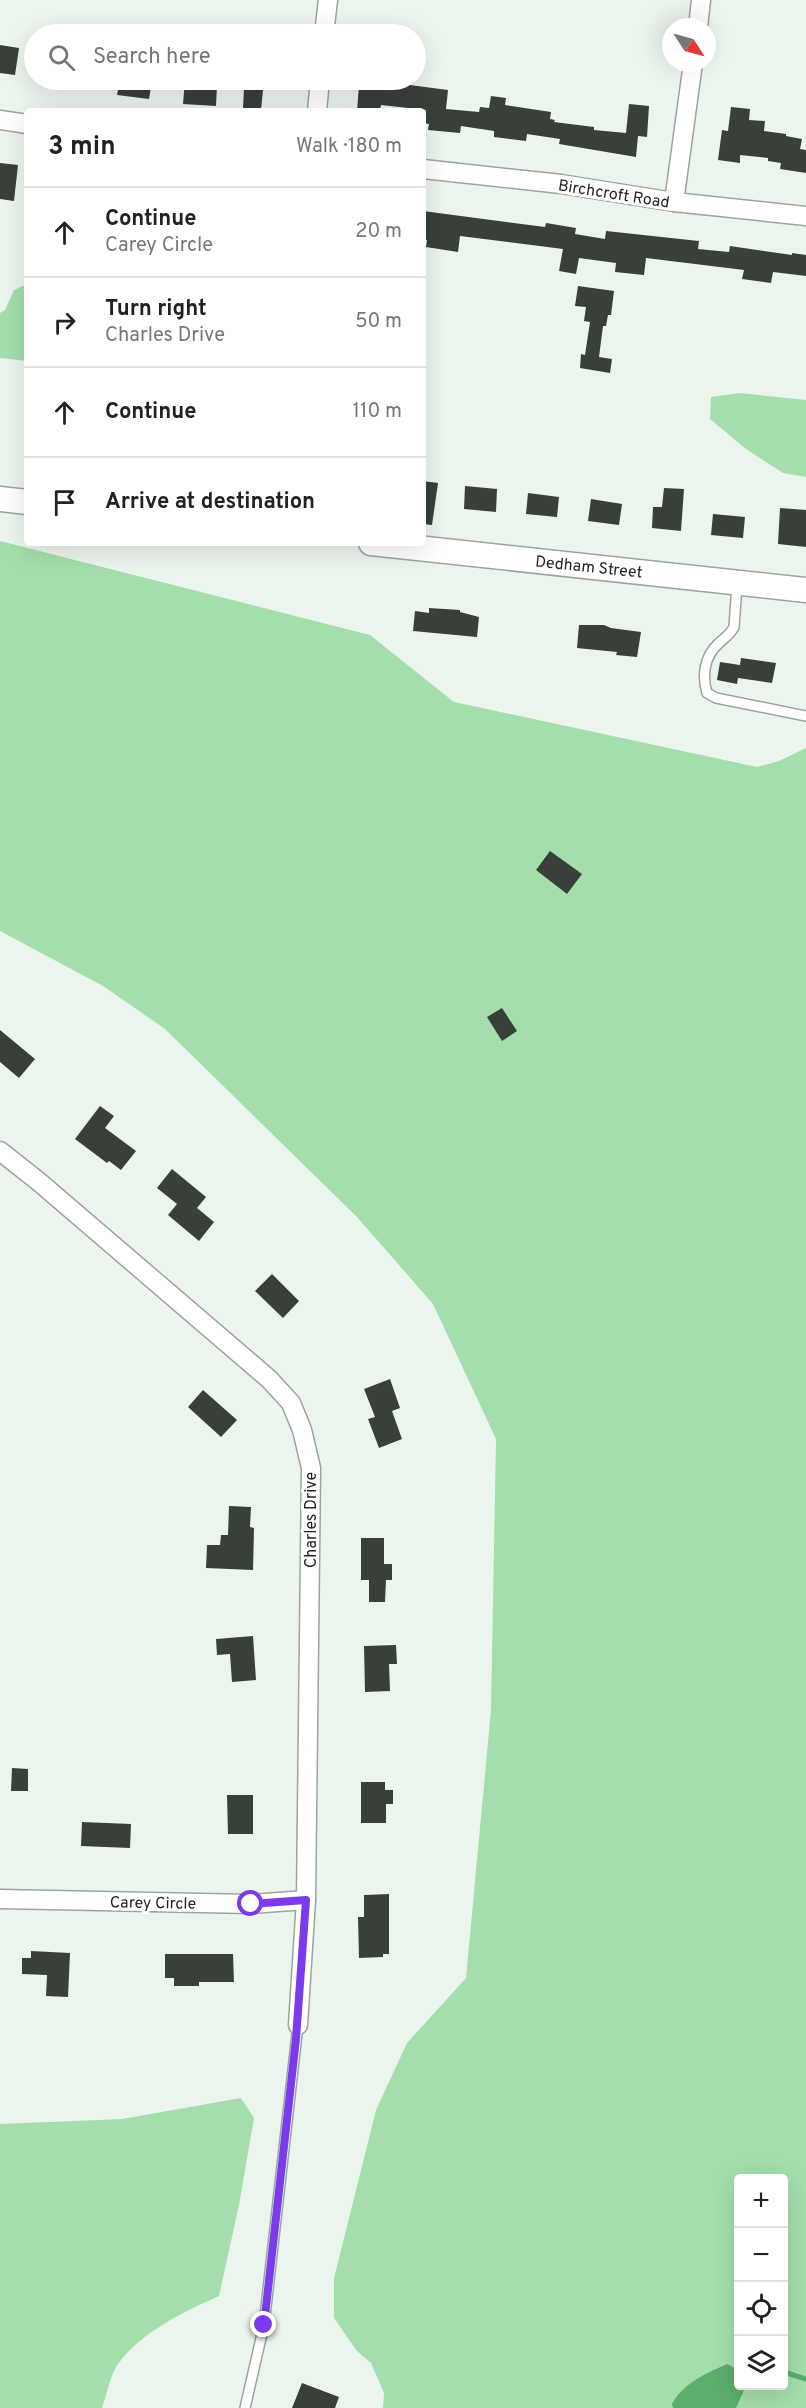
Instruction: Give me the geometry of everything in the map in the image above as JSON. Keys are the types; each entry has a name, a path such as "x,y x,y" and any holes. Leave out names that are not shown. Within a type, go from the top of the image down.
{"main road":[{"path":"0,499 24,502"},
{"name":"Dedham Street","path":"398,546 806,591"}],"street":[{"path":"325,24 328,0"},
{"path":"699,18 701,0"},
{"path":"674,202 692,72"},
{"path":"318,108 319,90"},
{"path":"0,120 24,124"},
{"name":"Birchcroft Road","path":"426,169 561,184 674,202 806,216"},
{"name":"Charles Drive","path":"0,1151 38,1180 269,1379 291,1404 302,1430 311,1468 306,1900 298,2025"},
{"name":"Carey Circle","path":"0,1899 251,1904 306,1900"}],"lane":[{"path":"737,583 734,627 732,632 710,653 706,663 707,693 716,698 806,716"},
{"path":"245,2408 264,2325 298,2025"}],"shaded area":[{"path":"24,285 24,361 0,358 0,313 5,310 14,290"},
{"path":"739,393 806,400 806,477 783,473 746,449 710,419 711,397"},
{"path":"0,541 370,635 454,702 757,767 779,761 806,748 806,2408 383,2408 384,2393 371,2363 357,2351 334,2318 334,2278 376,2110 407,2043 466,1978 491,1710 496,1439 433,1304 357,1217 165,1029 103,986 0,931"},
{"path":"241,2098 254,2118 239,2205 219,2296 164,2324 139,2342 118,2364 102,2408 0,2408 0,2124 122,2119"},
{"path":"727,2364 734,2368 734,2390 744,2390 736,2408 673,2408 672,2404 682,2390 704,2375"}],"building":[{"path":"0,45 19,48 15,75 0,73"},
{"path":"426,87 448,90 446,109 479,112 480,107 489,108 491,96 506,98 505,105 551,112 550,119 555,120 554,122 594,127 594,130 626,133 629,104 649,106 647,137 638,136 636,157 559,144 560,139 527,134 526,141 494,137 494,131 461,126 460,133 428,130 426,108 381,105 380,108 357,108 359,90 426,90"},
{"path":"118,90 150,90 149,99 117,95"},
{"path":"184,90 217,90 216,106 183,104"},
{"path":"244,90 263,90 261,108 243,108"},
{"path":"731,107 750,109 749,120 765,121 764,131 802,139 800,149 806,150 806,173 780,169 781,163 768,161 768,158 740,155 740,163 718,160 722,130 728,131"},
{"path":"0,163 18,165 14,201 0,199"},
{"path":"426,211 545,227 546,223 576,228 575,234 605,239 606,231 699,241 698,249 729,252 730,246 806,255 806,276 773,272 771,283 742,279 744,270 646,258 644,275 615,272 616,263 579,258 576,274 559,271 563,249 460,236 458,252 426,247"},
{"path":"578,286 614,291 611,315 608,315 606,326 603,326 599,357 612,359 610,373 580,368 581,354 585,355 590,322 584,321 586,307 575,306"},
{"path":"426,481 438,483 432,525 426,524"},
{"path":"465,486 497,489 496,512 464,509"},
{"path":"664,488 684,489 681,531 652,528 653,507 662,507"},
{"path":"528,493 559,497 557,517 526,514"},
{"path":"591,499 622,504 619,525 588,521"},
{"path":"780,508 806,510 806,547 778,544"},
{"path":"713,514 745,517 743,538 711,535"},
{"path":"429,608 460,610 460,612 479,617 477,637 413,631 415,611 429,613"},
{"path":"579,625 604,625 641,632 637,657 616,655 617,652 577,648"},
{"path":"741,658 776,663 772,683 738,678 737,684 717,680 720,662 740,665"},
{"path":"550,851 582,874 567,894 536,870"},
{"path":"502,1008 517,1031 502,1041 487,1017"},
{"path":"0,1030 35,1059 19,1078 0,1062"},
{"path":"100,1106 114,1116 105,1128 136,1151 121,1170 109,1161 107,1163 75,1139"},
{"path":"172,1169 206,1197 197,1208 214,1222 199,1241 168,1215 177,1204 157,1188"},
{"path":"272,1274 299,1301 283,1318 255,1291"},
{"path":"390,1379 400,1408 392,1411 402,1439 379,1448 368,1419 375,1417 364,1389"},
{"path":"203,1390 237,1420 221,1437 188,1407"},
{"path":"229,1506 251,1507 250,1527 254,1528 253,1570 206,1568 207,1545 220,1545 221,1535 228,1535"},
{"path":"361,1538 384,1538 384,1564 392,1564 392,1580 386,1580 385,1602 369,1602 369,1580 361,1580"},
{"path":"253,1636 256,1680 232,1682 230,1654 217,1655 216,1639"},
{"path":"396,1645 397,1664 389,1664 390,1691 365,1692 364,1646"},
{"path":"12,1768 28,1769 28,1791 11,1791"},
{"path":"361,1782 385,1782 385,1790 393,1790 393,1804 386,1804 386,1823 361,1823"},
{"path":"227,1795 253,1795 253,1834 228,1834"},
{"path":"82,1822 131,1824 130,1848 81,1846"},
{"path":"389,1894 389,1954 383,1954 383,1957 359,1958 358,1917 364,1917 364,1895"},
{"path":"31,1951 70,1953 68,1997 46,1996 47,1975 22,1974 22,1958 31,1958"},
{"path":"165,1954 233,1954 234,1982 199,1982 199,1986 174,1986 174,1978 165,1978"},
{"path":"302,2383 339,2397 335,2408 292,2408"}],"waterway":[{"path":"788,2373 806,2379"}],"route":[{"path":"251,1904 306,1900 298,2025 264,2325"}]}
